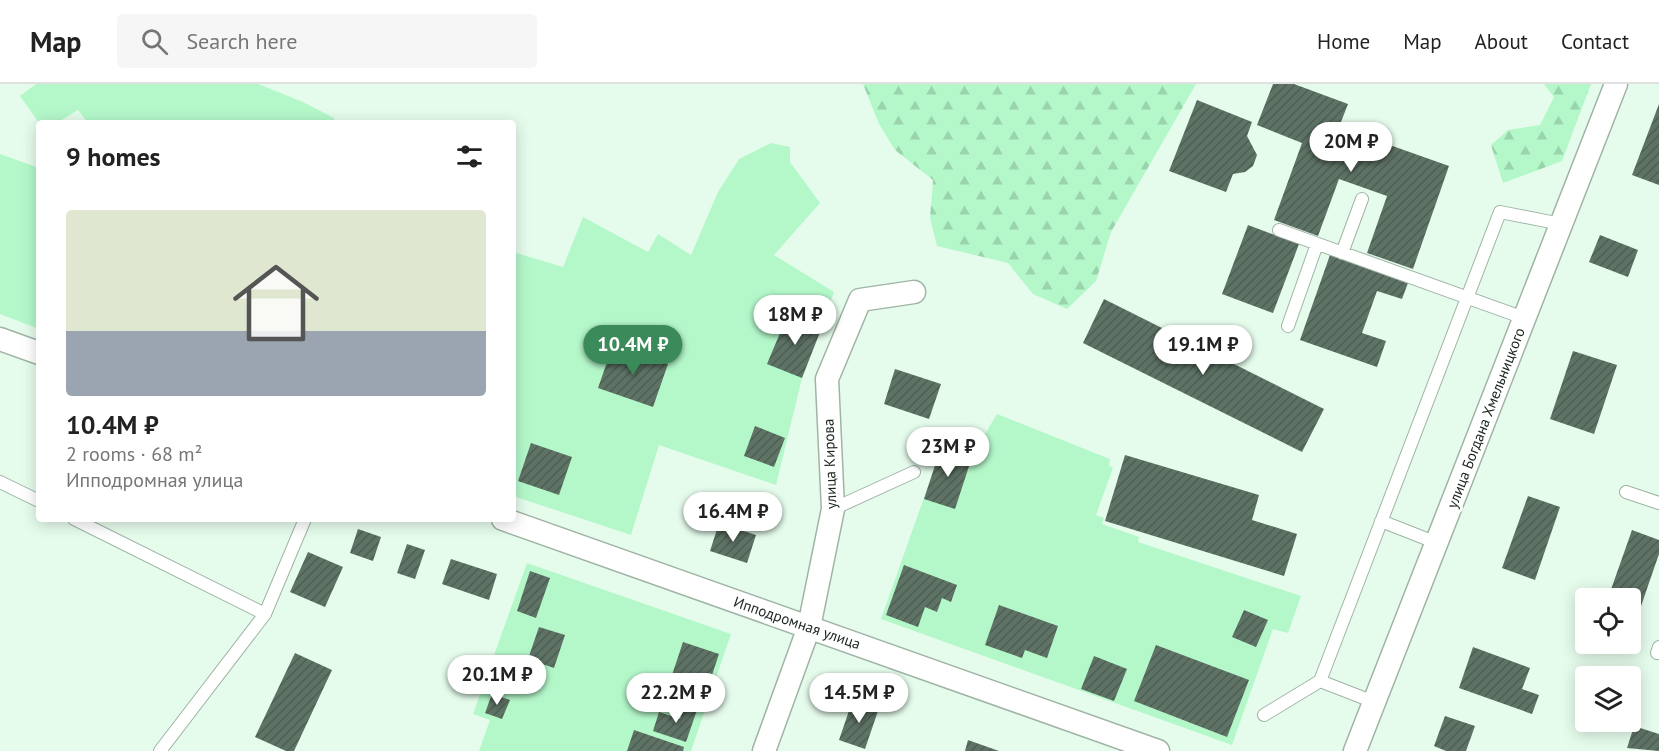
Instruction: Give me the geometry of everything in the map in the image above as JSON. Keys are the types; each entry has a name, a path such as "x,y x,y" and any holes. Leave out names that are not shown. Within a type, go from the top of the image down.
{"street":[{"name":"улица Богдана Хмельницкого","path":"1355,751 1616,84"},
{"name":"улица Кирова","path":"764,751 809,627 833,509 827,379 860,300 914,292"},
{"path":"0,339 36,352"},
{"name":"Ипподромная улица","path":"512,522 1158,751"}],"lane":[{"path":"1342,253 1362,200"},
{"path":"1264,716 1320,681 1500,212 1561,224"},
{"path":"1279,230 1524,318"},
{"path":"1288,326 1317,244"},
{"path":"833,509 914,472"},
{"path":"0,482 36,500"},
{"path":"1626,492 1659,503"},
{"path":"1381,521 1437,543"},
{"path":"80,522 265,615"},
{"path":"160,751 265,615 304,522"},
{"path":"1320,681 1374,702"}],"green space":[{"path":"36,84 258,84 303,102 334,120 86,120 78,110 62,120 37,120 20,96"},
{"path":"863,84 1196,84 1111,232 1096,281 1067,309 1033,294 1008,263 937,246 930,218 933,180 895,150 879,124"},
{"path":"1544,84 1591,84 1562,161 1503,183 1491,145 1508,130 1540,125 1554,97"},
{"path":"771,143 790,147 790,162 820,203 774,255 834,292 802,378 776,485 659,445 631,535 516,497 516,253 563,267 583,217 648,252 658,234 691,255 718,192 739,159"},
{"path":"0,154 36,167 36,328 0,314"},
{"path":"997,414 1110,459 1109,466 1113,468 1096,515 1104,518 1102,524 1139,537 1138,542 1301,596 1288,633 1273,629 1232,745 881,619 949,427 982,439"},
{"path":"527,563 731,634 691,751 479,751 490,720 473,714"}],"building":[{"path":"1273,84 1294,84 1348,104 1339,127 1449,166 1413,269 1367,253 1387,196 1339,179 1318,236 1274,220 1302,143 1257,125"},
{"path":"1197,100 1252,122 1247,136 1257,155 1253,166 1245,172 1233,174 1226,192 1169,171"},
{"path":"1659,104 1659,185 1632,175"},
{"path":"1248,225 1299,244 1273,313 1222,294"},
{"path":"1600,235 1638,250 1628,277 1589,262"},
{"path":"1330,255 1408,283 1402,299 1377,291 1362,333 1386,341 1377,367 1300,340"},
{"path":"1104,299 1324,409 1302,452 1083,343"},
{"path":"788,314 822,327 802,378 767,364"},
{"path":"613,345 668,364 653,407 598,388"},
{"path":"1573,351 1617,365 1594,434 1550,419"},
{"path":"895,369 941,384 929,419 884,404"},
{"path":"755,426 785,438 774,467 744,456"},
{"path":"531,443 572,457 559,495 518,481"},
{"path":"941,447 972,457 955,509 924,499"},
{"path":"1125,455 1259,495 1252,520 1297,534 1284,576 1105,521"},
{"path":"1528,496 1560,507 1535,580 1502,568"},
{"path":"719,523 756,535 747,563 710,551"},
{"path":"358,529 381,537 373,561 350,553"},
{"path":"1632,530 1659,540 1659,554 1641,606 1641,588 1612,588"},
{"path":"407,544 425,550 415,579 397,573"},
{"path":"308,552 343,567 325,607 290,592"},
{"path":"451,559 497,574 489,600 442,584"},
{"path":"904,565 957,585 951,602 942,598 937,612 925,607 918,627 886,615"},
{"path":"530,571 550,578 536,618 517,611"},
{"path":"999,605 1058,626 1047,658 1025,650 1022,658 985,645"},
{"path":"1244,610 1268,620 1256,647 1232,637"},
{"path":"539,627 565,635 554,668 528,659"},
{"path":"683,642 719,654 707,690 671,678"},
{"path":"1156,645 1249,680 1227,737 1134,701"},
{"path":"1473,647 1530,668 1522,689 1539,695 1532,714 1459,688"},
{"path":"295,653 332,670 294,751 286,751 255,737"},
{"path":"1094,656 1127,669 1114,701 1081,689"},
{"path":"492,694 510,700 502,719 485,713"},
{"path":"853,699 879,708 865,749 839,740"},
{"path":"685,706 697,710 686,742 653,731 659,712 680,719"},
{"path":"1445,716 1475,726 1466,751 1446,751 1434,746"},
{"path":"1641,728 1659,734 1659,751 1627,748 1632,732 1641,732"},
{"path":"634,730 684,747 683,751 627,751"},
{"path":"968,740 999,751 965,751"}]}
